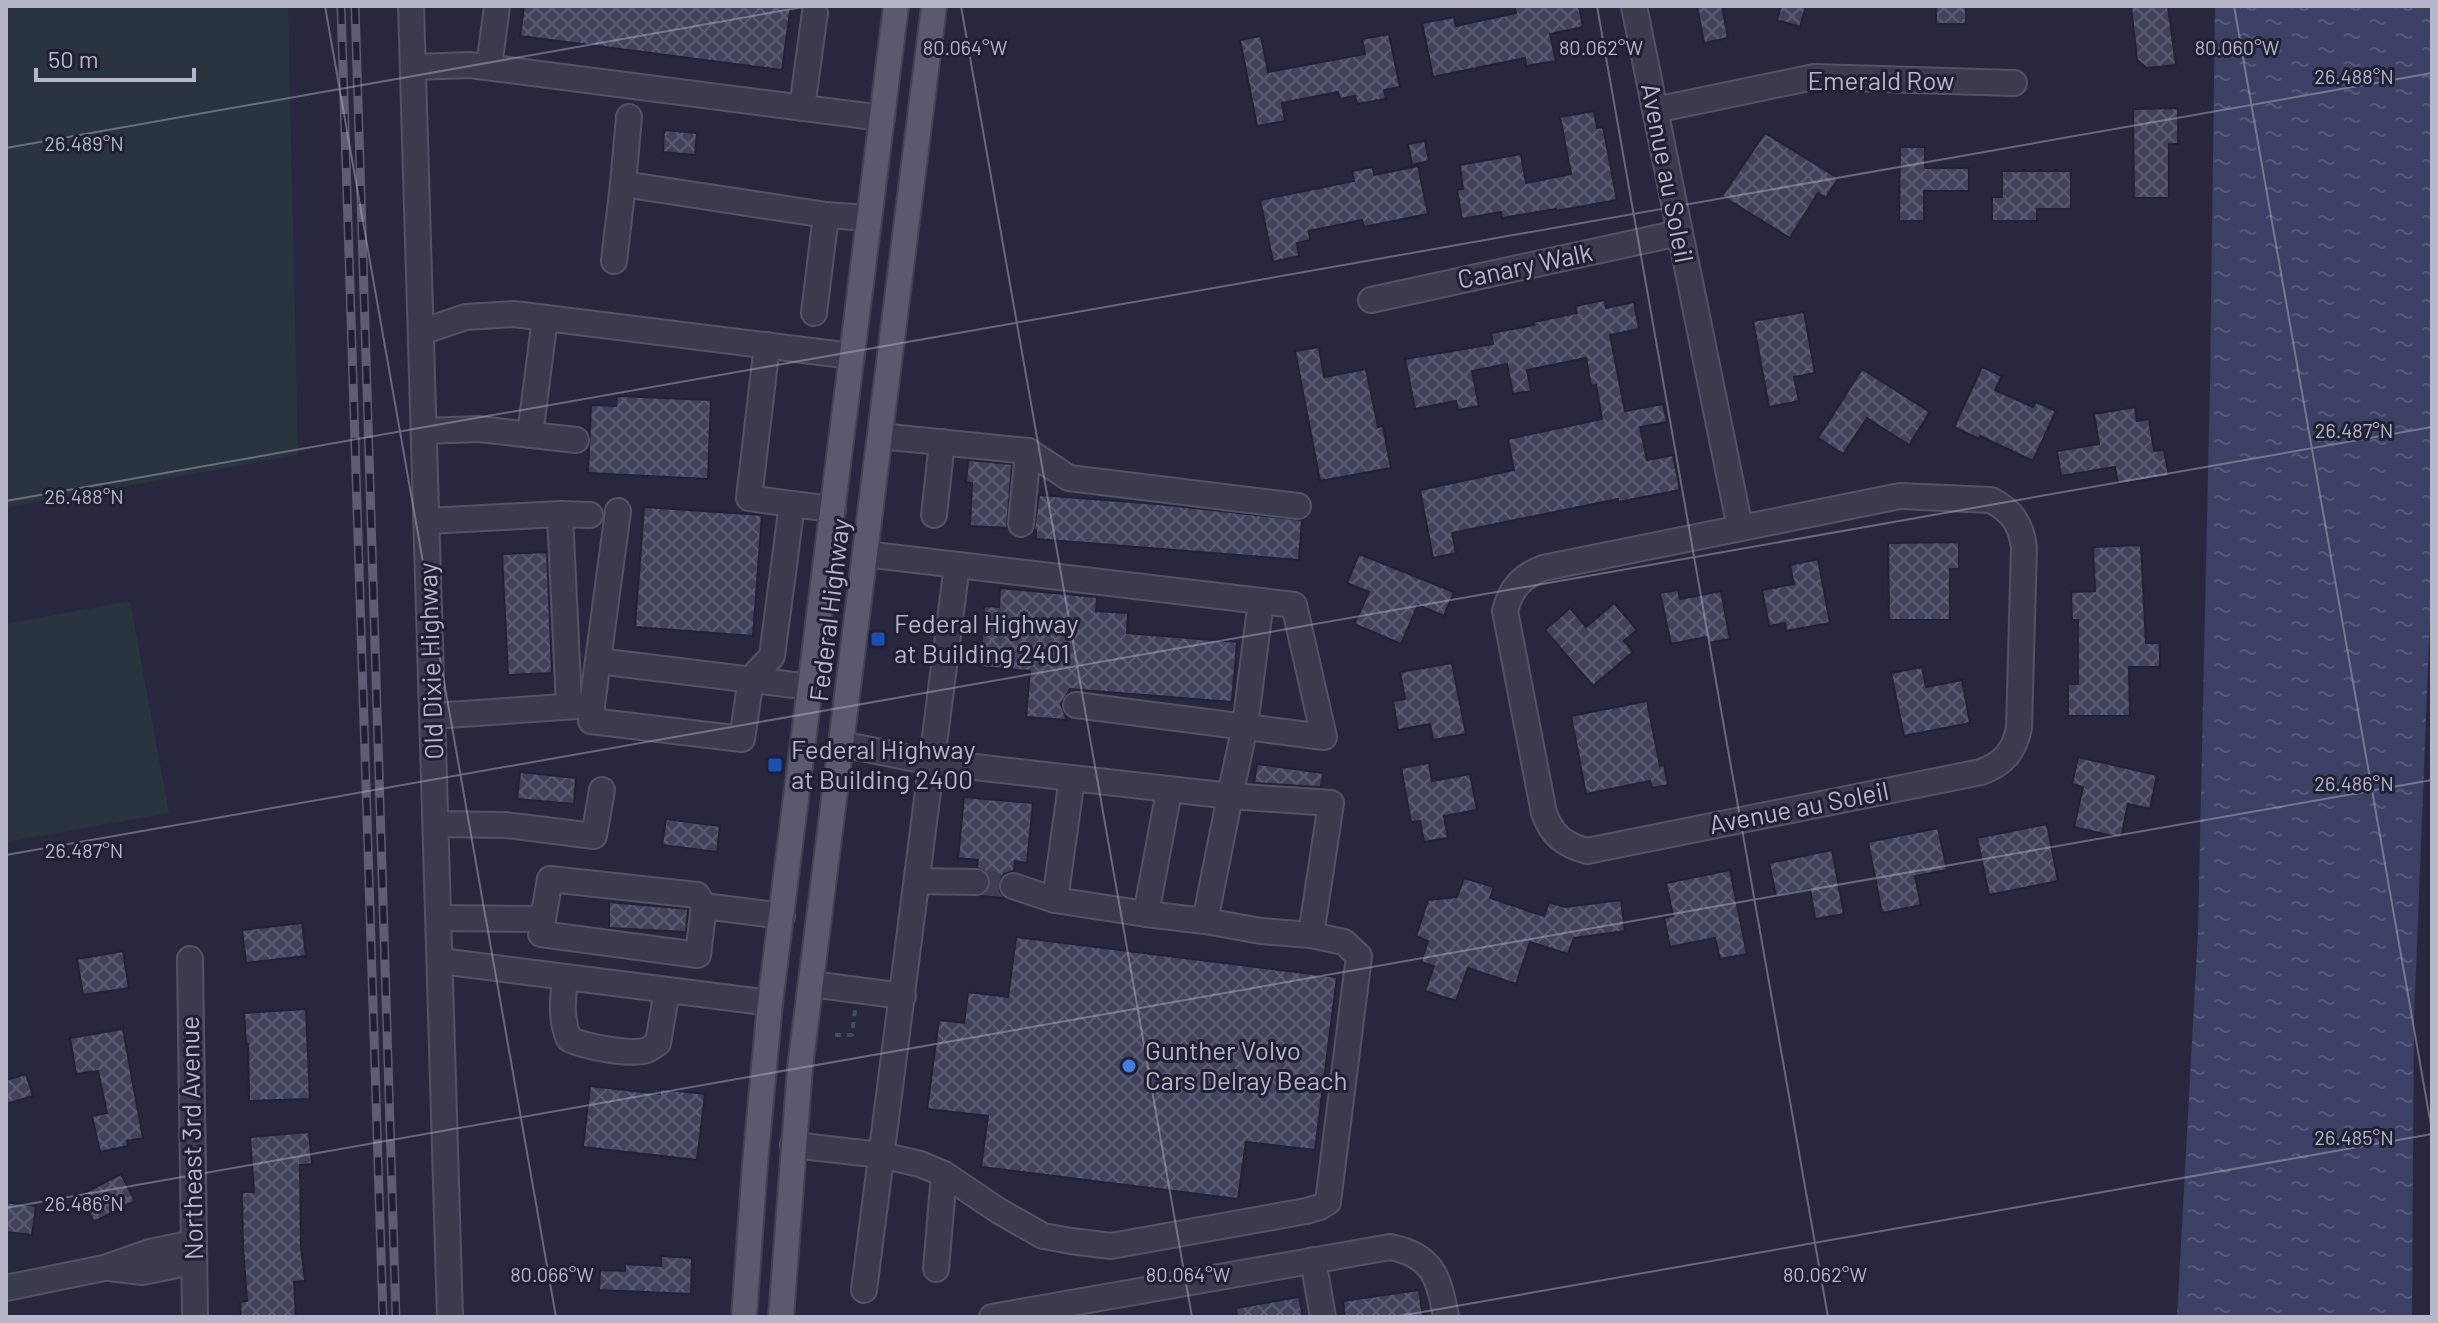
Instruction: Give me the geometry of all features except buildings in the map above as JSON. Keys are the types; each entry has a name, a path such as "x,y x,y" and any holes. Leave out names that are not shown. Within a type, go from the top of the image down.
{"main road":[{"name":"Federal Highway","path":"744,1317 770,1003 896,6"},
{"name":"Federal Highway","path":"781,1317 800,1068 934,6"},
{"path":"793,830 801,866 792,953 800,973 811,984"},
{"path":"770,1003 787,1026 800,1068"}],"street":[{"name":"Old Dixie Highway","path":"411,6 450,1317"},
{"path":"489,67 497,6"},
{"name":"Avenue au Soleil","path":"1634,6 1740,528"},
{"path":"802,108 815,12"},
{"path":"413,67 489,67 882,118"},
{"name":"Emerald Row","path":"1655,110 1814,77 2014,83"},
{"path":"614,261 629,117"},
{"path":"623,184 826,215 868,218"},
{"path":"814,313 826,215"},
{"name":"Canary Walk","path":"1371,300 1679,233"},
{"path":"421,332 466,317 514,314 852,356"},
{"path":"530,435 545,318"},
{"path":"767,345 749,498 833,509"},
{"path":"424,431 479,429 576,440"},
{"path":"880,436 1028,451 1069,478 1298,506"},
{"path":"934,515 942,442"},
{"path":"1021,524 1028,451"},
{"name":"Avenue au Soleil","path":"1900,496 1991,500 2005,507 2016,518 2024,547 2016,743 2008,756 1995,767 1981,772 1587,851 1572,847 1559,839 1549,827 1544,813 1505,611 1509,596 1517,583 1543,568 1740,528 1900,496"},
{"path":"560,514 581,705 591,721 742,739 751,679 772,656 792,504"},
{"path":"581,705 598,661 618,511"},
{"path":"427,521 590,515"},
{"path":"865,554 1294,605 1324,737 1076,705"},
{"path":"864,1290 957,565"},
{"path":"1205,921 1245,726 1261,601"},
{"path":"598,661 810,687"},
{"path":"433,716 581,705"},
{"path":"841,744 931,762 1169,791 1331,803 1311,935"},
{"path":"1055,900 1072,778"},
{"path":"436,824 506,825 594,836 602,790"},
{"path":"1146,914 1169,791"},
{"path":"440,918 542,926 698,955 704,906 697,895 550,879 542,926 534,973"},
{"path":"918,881 976,882"},
{"path":"793,1145 881,1155 920,1164 944,1174 1043,1236 1111,1246 1320,1207 1328,1202 1359,956 1344,942 1311,935 1261,931 1055,900 1013,886"},
{"path":"704,906 782,916"},
{"name":"Northeast 3rd Avenue","path":"190,959 195,1317"},
{"path":"441,961 770,1003"},
{"path":"565,977 563,1027 569,1039 579,1044 636,1052 658,1043 667,990"},
{"path":"811,984 903,996"},
{"path":"936,1269 944,1174"},
{"path":"992,1317 1118,1306 1313,1260 1390,1247 1408,1250 1424,1260 1435,1274 1446,1317"},
{"path":"6,1288 104,1268 142,1272 193,1253"},
{"path":"1313,1260 1323,1317"}],"path":[{"path":"835,1035 852,1035 855,1004"}],"shaded area":[{"path":"6,6 288,6 298,455 6,508"},
{"path":"130,601 169,813 6,842 6,624"}],"water":[{"path":"2215,6 2432,6 2432,567 2414,1020 2412,1317 2177,1317 2198,932"}],"tunnel":[{"path":"976,882 1013,886"}],"railway":[{"path":"341,6 383,1317"},
{"path":"355,6 396,1317"}],"place":[{"name":"Federal Highway at Building 2401","path":"878,639"},
{"name":"Federal Highway at Building 2400","path":"775,765"},
{"name":"Gunther Volvo Cars Delray Beach","path":"1129,1066"}]}
